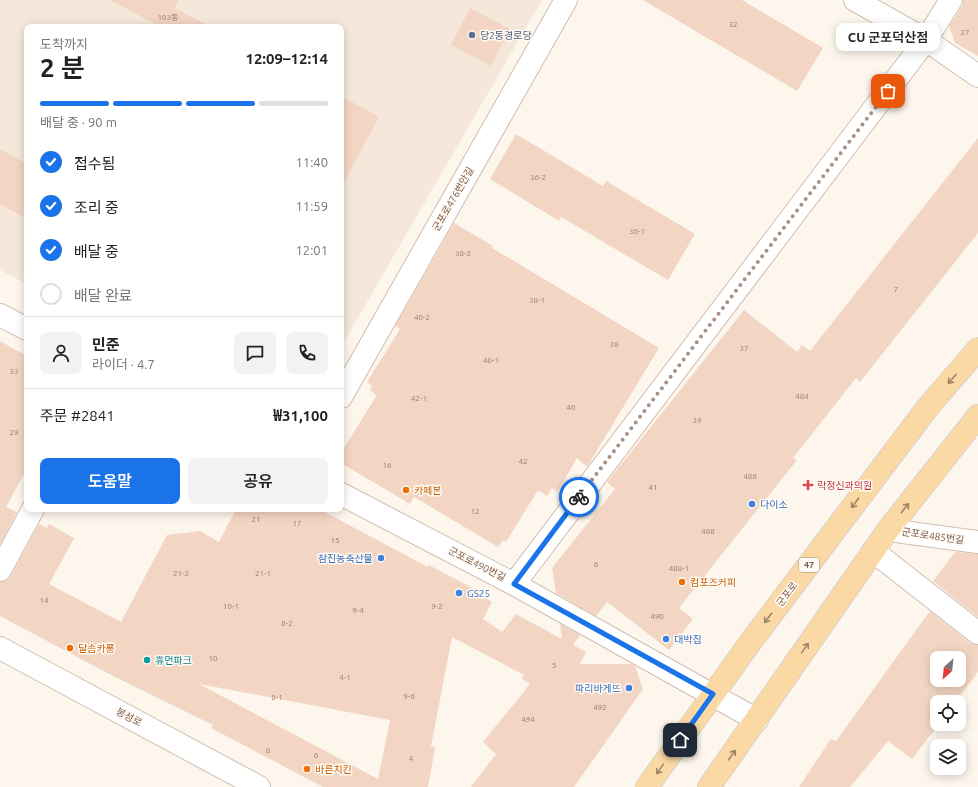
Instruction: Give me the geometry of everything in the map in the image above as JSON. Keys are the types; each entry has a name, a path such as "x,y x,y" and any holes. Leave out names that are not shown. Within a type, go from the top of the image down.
{"main road":[{"name":"군포로","path":"647,787 713,694 928,407 978,349"},
{"path":"709,787 888,530 978,416"}],"street":[{"name":"군포로476번안길","path":"344,392 566,0"},
{"path":"855,0 926,40 978,76"},
{"path":"514,584 926,40 951,0"},
{"path":"0,315 24,327"},
{"name":"군포로490번길","path":"344,496 514,584 757,720"},
{"path":"0,570 31,512"},
{"name":"군포로485번길","path":"888,530 978,542"},
{"path":"873,551 978,633"},
{"name":"봉성로","path":"0,648 259,787"}],"shaded area":[{"path":"0,0 542,0 344,342 344,24 24,24 24,282 0,270"}],"building":[{"path":"110,0 179,0 175,8 205,24 155,24"},
{"path":"643,0 742,0 823,48 797,91"},
{"path":"963,0 978,0 978,56 955,43 949,26 962,7"},
{"path":"470,8 510,29 491,66 451,45"},
{"path":"344,98 379,117 344,182"},
{"path":"516,134 603,186 606,181 695,234 668,280 561,217 559,221 490,179"},
{"path":"978,138 978,233 860,382 856,378 793,458 797,460 679,608 693,619 669,650 607,602 596,616 556,593 552,568 615,489 607,482 744,310 797,352 802,345 810,351"},
{"path":"0,149 24,162 24,217 0,204"},
{"path":"454,223 493,246 492,248 659,348 587,467 577,458 557,492 552,488 547,496 538,490 506,542 503,540 498,547 414,497 410,504 344,465 344,448 377,395 370,391 372,386 367,382 400,329 395,326"},
{"path":"0,341 24,354 24,474 6,507 17,512 0,544"},
{"path":"234,512 325,512 428,567 429,565 476,590 474,592 492,602 483,619 502,632 516,614 562,639 560,624 580,635 573,645 586,652 580,664 632,664 635,666 643,689 574,787 471,787 496,754 483,742 530,684 522,679 524,675 452,637 431,746 435,748 428,787 323,787 211,728 213,725 113,676 0,616 0,582 6,581 11,576 39,524 47,528 49,524 74,538 49,584 121,622 167,535 200,531 219,542","holes":["199,684 390,720 378,779"]},
{"path":"955,552 978,554 978,617 933,581"},
{"path":"930,611 970,643 978,645 978,672 960,695 930,695 930,731 934,731 912,759 888,741 850,787 799,787 831,739 836,741"}],"way so far":[{"path":"579,497 888,91"}],"place":[{"name":"당2동경로당","path":"472,35"},
{"name":"CU 군포덕산점","path":"888,91"},
{"name":"락정신과의원","path":"808,485"},
{"name":"카페본","path":"406,490"},
{"name":"다이소","path":"752,504"},
{"name":"참진농축산물","path":"381,558"},
{"name":"컴포즈커피","path":"682,582"},
{"name":"GS25","path":"459,593"},
{"name":"대박집","path":"666,639"},
{"name":"달솜카롱","path":"70,648"},
{"name":"휴먼파크","path":"147,660"},
{"name":"파리바게뜨","path":"629,688"},
{"name":"바른치킨","path":"307,769"}],"route":[{"path":"579,497 514,584 713,694 680,740"}]}
